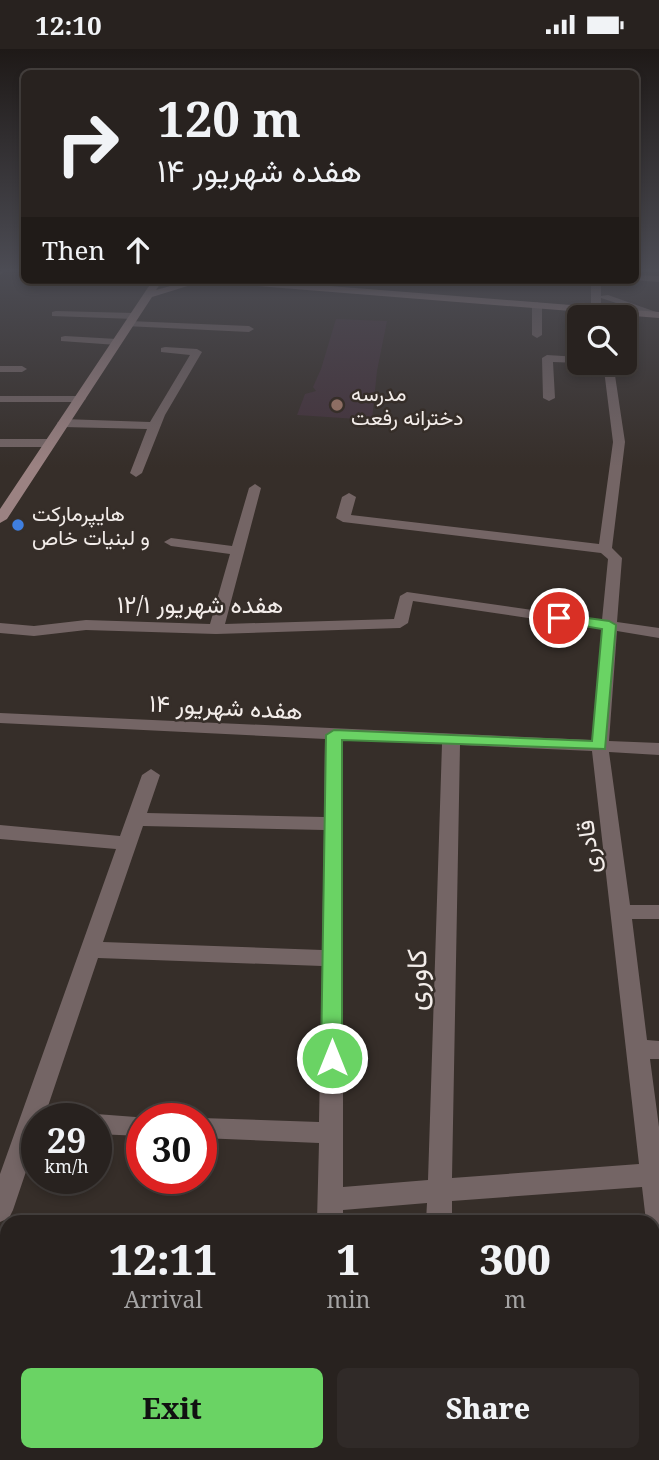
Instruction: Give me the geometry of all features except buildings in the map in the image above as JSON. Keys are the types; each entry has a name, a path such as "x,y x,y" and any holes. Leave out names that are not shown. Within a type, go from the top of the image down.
{"main road":[{"path":"0,519 122,335"}],"street":[{"path":"65,339 117,342"},
{"path":"136,473 155,426 197,352 164,350"},
{"path":"549,398 547,358 567,359"},
{"path":"0,369 22,369"},
{"name":"قادری","path":"610,375 619,442 606,549 615,558 600,746 620,912 648,1049 658,1215"},
{"path":"0,399 79,399"},
{"path":"64,423 155,426"},
{"path":"0,443 50,443"},
{"path":"216,629 255,488"},
{"path":"349,497 343,518 606,549"},
{"path":"171,543 237,551"},
{"name":"هفده شهریور ۱۲/۱","path":"0,628 34,631 86,625 216,629 400,623 407,596 609,625"},
{"path":"609,625 659,633"},
{"name":"هفده شهریور ۱۴","path":"0,719 659,749"},
{"path":"334,735 330,1210 440,1191 656,1174"},
{"name":"کاوری","path":"439,1215 451,740"},
{"path":"40,1103 151,775"},
{"path":"136,819 334,824"},
{"path":"0,832 128,843"},
{"path":"620,912 659,912"},
{"path":"90,950 332,958"},
{"path":"217,1129 331,1133"},
{"path":"0,1210 21,1156"}],"shaded area":[{"name":"مدرسه دخترانه رفعت","path":"331,335 384,335 372,420 297,415 305,394 316,391 313,387"}],"place":[{"name":"مدرسه دخترانه رفعت","path":"337,405"},
{"name":"هایپرمارکت و لبنیات خاص","path":"18,525"}],"route":[{"path":"332,1058 334,735 600,746 609,625 559,618"}]}
